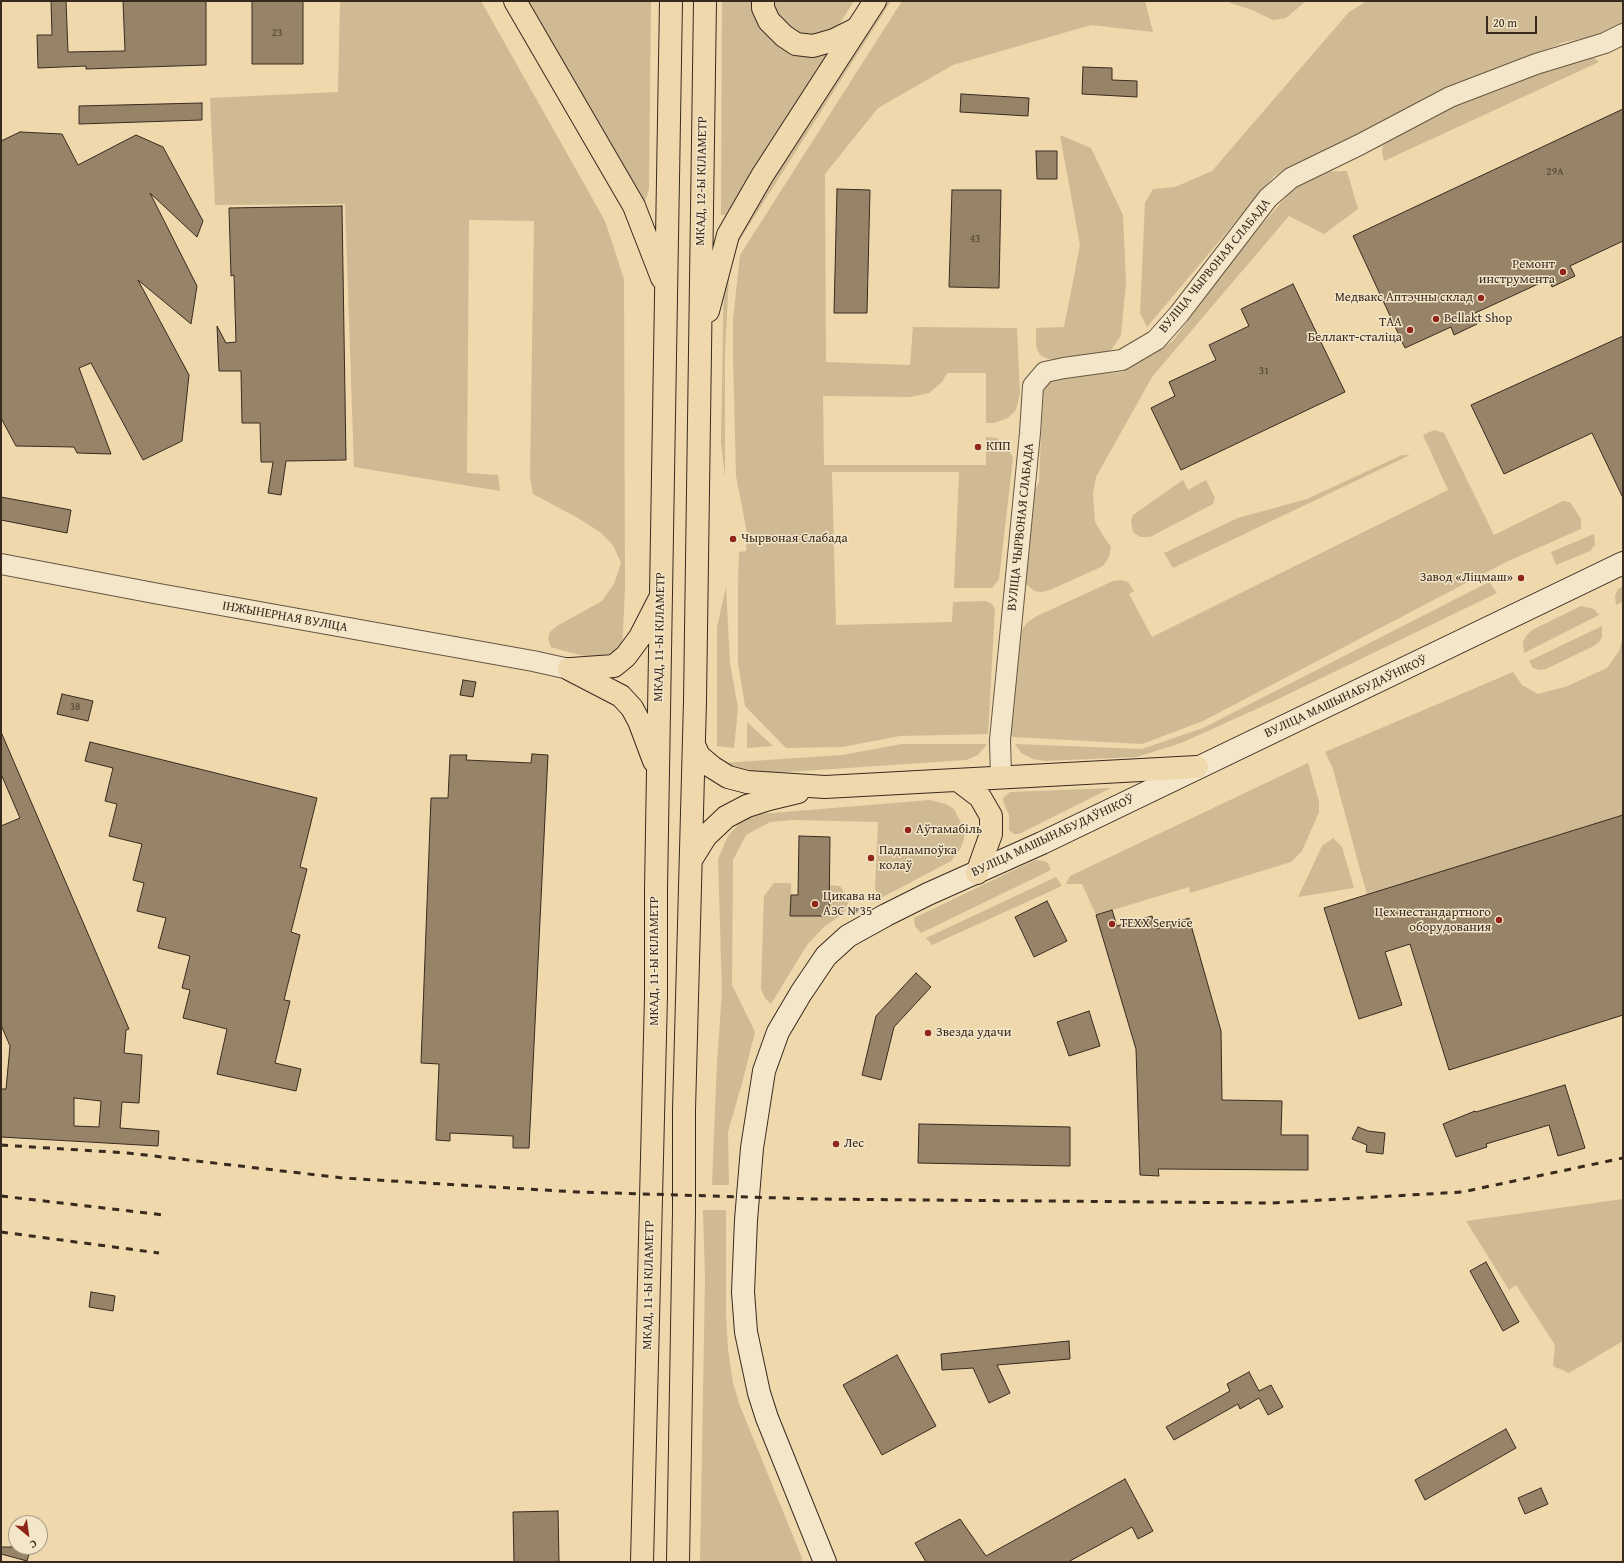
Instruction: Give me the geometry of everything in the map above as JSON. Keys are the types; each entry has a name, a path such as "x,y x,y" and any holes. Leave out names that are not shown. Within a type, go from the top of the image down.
{"highway":[{"path":"515,1 634,206 666,290"},
{"path":"666,290 671,1"},
{"name":"МКАД, 12-Ы КІЛАМЕТР","path":"699,353 705,1"},
{"path":"763,1 763,8 769,21 784,36 796,44 813,46 834,40 856,29"},
{"path":"678,1562 684,1220 684,1110 694,745 699,353 728,235 762,176 875,1"},
{"name":"МКАД, 11-Ы КІЛАМЕТР","path":"642,1562 655,1043 666,290"},
{"path":"569,669 614,666 626,656 640,637 661,598"},
{"path":"569,669 621,696 632,708 639,721 658,770"},
{"path":"694,745 699,756 712,767 728,777 747,782 825,787 959,781 1001,777 1197,767"},
{"path":"959,781 980,797 991,816 991,834 977,872"},
{"path":"691,860 706,836 726,817 747,806 769,799 825,787"}],"main road":[{"name":"ВУЛІЦА МАШЫНАБУДАЎНІКОЎ","path":"824,1562 767,1418 754,1373 746,1332 743,1292 746,1220 752,1148 764,1071 778,1032 801,993 826,956 848,936 928,894 1042,843 1623,563"}],"street":[{"name":"ВУЛІЦА ЧЫРВОНАЯ СЛАБАДА","path":"1001,777 1000,740 1030,433 1033,386 1044,372 1122,360 1156,340 1179,314 1268,198 1291,178 1450,98 1536,64 1605,43 1623,34"},
{"name":"ІНЖЫНЕРНАЯ ВУЛІЦА","path":"1,564 174,597 533,661 569,669"}],"shaded area":[{"path":"340,1 481,1 605,221 624,279 625,588 622,652 614,659 590,657 551,647 548,639 550,632 557,626 602,601 614,584 621,563 613,545 600,532 578,518 533,494 530,476 534,221 469,220 467,473 498,475 500,491 354,467 345,204 215,205 210,98 338,92"},
{"path":"527,1 651,1 649,189 643,208"},
{"path":"722,1 757,1 756,11 822,50 830,57 725,215 721,215"},
{"path":"772,1 854,1 839,25 827,34 806,37 778,22"},
{"path":"884,1 891,1 739,241 732,257 729,275 725,355 725,478 721,442 724,269 734,239"},
{"path":"902,1 1145,1 1153,32 1091,25 953,65 878,108 825,174 826,362 910,365 913,327 1017,328 1020,394 1016,410 1008,418 994,423 986,423 986,373 947,373 942,382 929,393 910,397 823,396 824,465 986,465 986,437 997,438 1010,452 1013,458 999,579 992,588 954,588 959,472 832,472 836,625 952,622 953,602 986,601 992,604 995,609 988,734 900,736 842,747 786,748 745,706 738,663 739,552 746,551 747,533 736,476 733,358 733,319 740,255"},
{"path":"1230,1 1306,1 1286,18 1273,20 1252,10 1230,3"},
{"path":"1367,1 1623,1 1623,25 1598,36 1564,42 1412,106 1274,176 1147,327 1140,313 1145,203 1153,189 1175,187 1212,171 1349,12"},
{"path":"1589,54 1599,62 1384,161 1382,153 1383,145 1401,131 1442,107"},
{"path":"1060,135 1091,148 1123,215 1126,283 1121,335 1112,349 1102,355 1063,360 1048,359 1040,355 1036,346 1036,328 1064,327 1080,245"},
{"path":"1347,171 1358,209 1324,234 1289,216 1152,377 1096,477 1093,493 1095,522 1111,547 1109,557 1103,566 1050,590 1041,592 1034,591 1027,585 1022,577 1028,506 1039,482 1043,392 1049,378 1123,372 1173,341 1240,250 1291,191 1316,172"},
{"path":"1434,430 1444,433 1494,535 1563,501 1570,502 1581,519 1581,529 1506,562 1203,721 1142,744 1013,737 1010,734 1009,729 1022,629 1028,622 1037,616 1113,581 1122,580 1128,582 1134,591 1129,594 1152,637 1448,490 1423,435"},
{"path":"1402,455 1410,455 1173,568 1164,553 1238,518 1307,499"},
{"path":"1183,480 1188,490 1206,480 1215,498 1213,504 1150,537 1140,537 1133,532 1131,521 1133,515"},
{"path":"1594,534 1595,545 1590,551 1556,565 1551,552"},
{"path":"1489,582 1497,593 1272,702 1181,743 1137,757 1045,761 1033,759 1021,753 1015,744 1142,749 1203,728"},
{"path":"1623,586 1623,602 1616,605 1615,596 1618,589"},
{"path":"726,587 730,663 738,708 734,748 717,746 717,627"},
{"path":"1581,606 1594,609 1599,615 1524,653 1523,642 1532,630"},
{"path":"1602,626 1602,637 1594,646 1546,669 1540,670 1533,668 1529,661"},
{"path":"1623,637 1623,815 1367,895 1332,766 1325,752 1513,672 1522,685 1538,694 1565,687 1607,668 1619,651"},
{"path":"747,722 773,746 747,748"},
{"path":"902,744 987,744 978,755 966,760 759,774 740,773 723,763 842,755"},
{"path":"1308,763 1319,801 1319,812 1302,851 1291,862 1190,893 1189,887 1096,915 1082,884 1066,884 1070,876"},
{"path":"1111,788 1019,834 1014,834 1009,830 1009,815 1003,798 1010,792"},
{"path":"930,800 946,804 954,809 964,829 964,839 961,848 951,861 881,898 875,889 878,822 793,820 770,822 746,835 733,860 732,985 755,1032 728,1132 729,1185 712,1185 717,1061 722,993 718,859 728,836 743,819 760,814"},
{"path":"1333,838 1342,847 1354,888 1298,897 1322,846"},
{"path":"1035,860 1048,863 1051,870 921,933 915,926 914,918"},
{"path":"1056,877 1062,886 932,945 926,938"},
{"path":"774,883 791,883 791,916 828,916 829,885 840,886 849,900 845,912 824,927 807,945 771,1004 765,998 761,989 764,896"},
{"path":"1623,1199 1623,1341 1569,1373 1553,1366 1555,1345 1516,1285 1509,1290 1466,1221"},
{"path":"703,1210 726,1210 726,1315 728,1349 733,1383 740,1406 802,1558 801,1562 700,1562 705,1279"}],"building":[{"path":"51,1 66,1 68,52 125,51 123,1 206,1 206,65 86,69 86,66 38,68 37,35 52,35"},
{"path":"252,1 303,1 303,64 252,64"},
{"path":"1083,67 1112,68 1112,80 1137,81 1137,97 1082,94"},
{"path":"961,94 1029,98 1028,116 960,112"},
{"path":"202,103 202,120 79,124 79,106"},
{"path":"1623,109 1623,241 1570,266 1575,276 1552,287 1549,279 1473,314 1477,324 1454,335 1451,327 1405,348 1353,236"},
{"path":"20,132 62,134 78,165 136,135 163,147 203,221 197,237 150,193 197,286 191,324 138,280 189,375 182,441 143,460 91,363 79,368 111,454 77,453 74,447 16,446 1,418 1,141"},
{"path":"1036,151 1057,151 1057,179 1037,179"},
{"path":"837,189 870,190 867,313 834,313"},
{"path":"952,190 1001,190 999,288 949,287"},
{"path":"342,206 346,460 286,461 281,495 268,493 273,462 261,462 260,423 242,423 241,371 219,371 217,326 226,343 236,342 234,275 231,276 229,208"},
{"path":"1293,284 1345,392 1181,470 1151,408 1175,396 1169,382 1216,360 1209,345 1249,326 1241,309"},
{"path":"1623,336 1623,498 1592,433 1504,474 1471,405"},
{"path":"1,497 71,510 67,533 1,520"},
{"path":"463,680 476,682 473,697 460,695"},
{"path":"62,694 93,701 88,721 57,714"},
{"path":"1,732 129,1029 126,1030 124,1053 142,1055 139,1103 122,1102 120,1128 159,1131 158,1146 1,1137 1,1089 6,1089 10,1046 1,1025 1,826 20,818 1,774","holes":["74,1098 101,1101 99,1127 74,1126"]},
{"path":"90,742 317,798 300,867 307,869 291,932 300,935 284,1000 290,1001 275,1063 301,1069 296,1091 217,1074 227,1029 183,1018 190,990 182,988 190,956 158,948 166,918 137,911 144,883 133,880 142,844 109,836 117,804 105,801 113,768 85,761"},
{"path":"532,754 548,755 529,1148 513,1148 513,1136 450,1133 450,1141 436,1140 439,1064 421,1063 431,798 448,798 450,755 467,755 466,760 531,763"},
{"name":"Цех нестандартного оборудования","path":"1623,815 1623,1015 1449,1070 1410,944 1385,952 1402,1005 1359,1019 1324,908"},
{"path":"799,836 830,837 829,916 790,916 791,895 798,895"},
{"path":"1047,901 1067,941 1034,957 1015,917"},
{"path":"1112,910 1117,926 1152,916 1156,929 1189,918 1221,1031 1222,1100 1282,1101 1281,1135 1308,1135 1308,1170 1158,1169 1159,1176 1140,1175 1136,1049 1096,915"},
{"path":"916,973 931,987 894,1027 881,1080 862,1075 876,1016"},
{"path":"1089,1011 1100,1046 1069,1056 1057,1022"},
{"path":"1565,1085 1585,1148 1558,1156 1549,1125 1486,1144 1487,1147 1456,1157 1443,1124 1475,1111 1476,1112"},
{"path":"919,1124 1070,1127 1070,1166 918,1163"},
{"path":"1358,1127 1368,1131 1385,1133 1383,1154 1366,1152 1367,1145 1352,1139"},
{"path":"1486,1262 1519,1322 1503,1331 1470,1271"},
{"path":"91,1292 115,1296 113,1311 89,1307"},
{"path":"1069,1341 1070,1359 997,1365 1010,1393 989,1403 973,1368 942,1370 941,1354"},
{"path":"897,1355 936,1426 882,1455 843,1385"},
{"path":"1249,1372 1259,1391 1271,1385 1283,1407 1268,1415 1259,1398 1240,1409 1238,1404 1174,1440 1166,1427 1230,1391 1227,1384"},
{"path":"1506,1429 1516,1448 1425,1500 1415,1480"},
{"path":"1125,1479 1153,1531 1138,1539 1132,1527 1068,1562 926,1562 915,1543 960,1519 986,1556"},
{"path":"1541,1488 1548,1504 1525,1514 1518,1498"},
{"path":"558,1511 559,1562 514,1562 513,1512"},
{"path":"1,1547 8,1547 8,1555 29,1555 27,1561 1,1554"}],"railway":[{"path":"1,1145 128,1153 343,1178 577,1192 814,1199 1271,1203 1462,1192 1623,1158"},
{"path":"1,1196 164,1215"},
{"path":"1,1232 159,1253"}],"place":[{"name":"Ремонт инструмента","path":"1563,272"},
{"name":"Медвакс Аптэчны склад","path":"1481,298"},
{"name":"Bellakt Shop","path":"1436,319"},
{"name":"ТАА Беллакт-сталіца","path":"1410,330"},
{"name":"КПП","path":"978,447"},
{"name":"Чырвоная Слабада","path":"733,539"},
{"name":"Завод «Ліцмаш»","path":"1521,578"},
{"name":"Аўтамабіль","path":"908,830"},
{"name":"Падпампоўка колаў","path":"871,858"},
{"name":"Цикава на АЗС №35","path":"815,904"},
{"name":"Цех нестандартного оборудования","path":"1499,920"},
{"name":"TEXX Service","path":"1112,924"},
{"name":"Звезда удачи","path":"928,1033"},
{"name":"Лес","path":"836,1144"}]}
